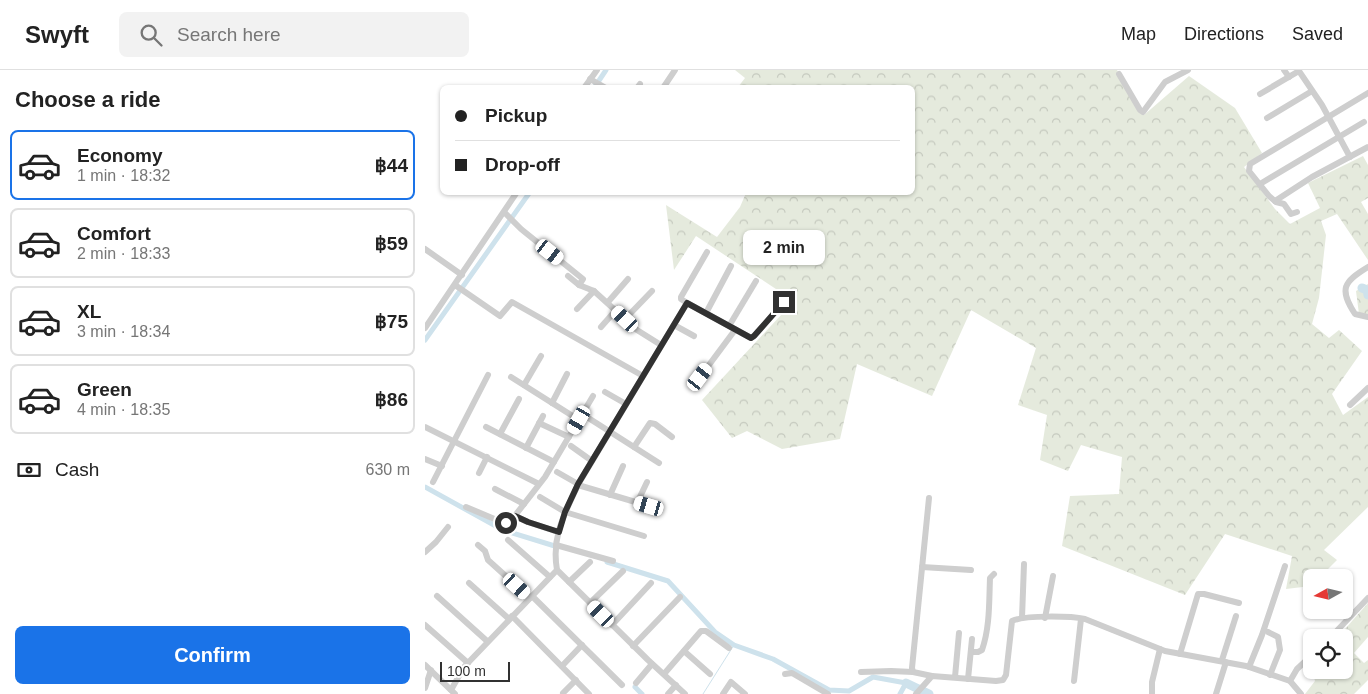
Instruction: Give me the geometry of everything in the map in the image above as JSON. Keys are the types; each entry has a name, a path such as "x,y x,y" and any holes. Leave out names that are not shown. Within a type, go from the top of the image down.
{"street":[{"path":"587,85 597,70"},
{"path":"665,85 675,70"},
{"path":"1119,74 1141,112 1147,108 1165,82 1188,70"},
{"path":"1284,70 1289,77"},
{"path":"1260,94 1299,71 1327,112 1350,157"},
{"path":"592,80 601,85"},
{"path":"1267,118 1312,91"},
{"path":"1297,212 1291,214 1284,204 1275,201 1249,171 1250,164 1327,112 1368,93"},
{"path":"1260,184 1365,122"},
{"path":"1275,201 1312,176 1368,147"},
{"path":"425,328 460,288 462,275 508,217 516,195"},
{"path":"508,217 583,279 579,285"},
{"path":"425,249 462,275"},
{"path":"707,252 681,297 685,306 706,313 753,338 784,302"},
{"path":"706,313 731,266"},
{"path":"1368,267 1349,280 1345,286 1345,293 1355,314 1368,317"},
{"path":"568,276 579,285 594,291 642,333 661,346"},
{"path":"607,302 628,279"},
{"path":"700,377 732,328 756,280"},
{"path":"460,288 500,316 512,302 643,376"},
{"path":"577,310 594,291"},
{"path":"625,319 652,291"},
{"path":"685,306 578,484 565,512 555,546 557,570 633,646 685,694"},
{"path":"601,326 616,310"},
{"path":"673,326 694,336"},
{"path":"524,385 541,356"},
{"path":"552,403 567,374"},
{"path":"433,482 488,375"},
{"path":"511,377 579,420"},
{"path":"1350,405 1368,388"},
{"path":"605,392 625,404"},
{"path":"466,507 506,523 510,522 554,462 593,396"},
{"path":"499,434 519,400"},
{"path":"526,448 543,416"},
{"path":"590,419 659,463"},
{"path":"539,423 569,437"},
{"path":"634,447 650,423 655,424 672,437"},
{"path":"425,426 539,484"},
{"path":"486,427 554,462"},
{"path":"571,446 592,461"},
{"path":"479,473 487,457"},
{"path":"425,459 441,466"},
{"path":"610,495 623,466"},
{"path":"557,472 578,484 649,506"},
{"path":"637,503 647,482"},
{"path":"495,490 524,504"},
{"path":"540,497 565,512 644,536"},
{"path":"913,672 929,498"},
{"path":"515,516 559,532"},
{"path":"425,552 437,542 448,527"},
{"path":"508,540 550,577"},
{"path":"478,545 485,551 487,560 531,597 622,685"},
{"path":"555,546 613,561"},
{"path":"569,582 590,562"},
{"path":"1023,618 1024,564"},
{"path":"1249,667 1262,635 1285,566"},
{"path":"922,567 971,570"},
{"path":"425,665 453,692 468,662 557,570"},
{"path":"590,603 623,571"},
{"path":"971,652 982,650 985,641 990,601 990,578 994,574"},
{"path":"1045,618 1053,576"},
{"path":"469,583 510,618 589,694"},
{"path":"612,625 651,583"},
{"path":"1180,654 1195,600 1199,593 1239,603"},
{"path":"437,596 487,641"},
{"path":"633,646 680,597"},
{"path":"1339,629 1368,598"},
{"path":"1216,694 1236,616"},
{"path":"861,672 913,672 930,679 955,677 996,682 1003,680 1007,675 1011,624 1016,619 1081,619 1163,650 1249,667 1290,681 1301,694"},
{"path":"1075,681 1081,619"},
{"path":"425,625 468,662"},
{"path":"664,674 699,632 706,631 729,648"},
{"path":"1268,632 1278,637 1280,648 1270,675"},
{"path":"955,677 959,633"},
{"path":"968,679 972,639"},
{"path":"561,666 582,645"},
{"path":"1152,694 1152,682 1163,650"},
{"path":"684,651 710,674"},
{"path":"1290,681 1297,669 1303,663"},
{"path":"636,684 652,664"},
{"path":"425,688 431,670"},
{"path":"785,674 792,674 828,694"},
{"path":"917,693 930,679"},
{"path":"563,693 576,680"},
{"path":"723,694 731,682 745,694"},
{"path":"668,694 676,685"}],"green space":[{"path":"735,70 1117,70 1144,115 1189,76 1235,108 1262,153 1244,167 1275,209 1290,224 1320,208 1308,183 1363,156 1368,165 1368,198 1361,202 1368,214 1368,260 1337,214 1321,221 1326,235 1319,298 1312,324 1329,338 1339,330 1362,351 1332,394 1343,415 1368,397 1368,507 1324,550 1337,560 1328,569 1303,569 1303,587 1286,589 1292,556 1225,534 1185,595 1062,546 1070,496 1119,494 1122,457 1081,445 1068,471 1040,460 1047,415 1018,405 1036,348 971,310 932,396 857,364 840,439 782,449 747,431 732,438 702,400 794,301 696,236 674,270 666,205 717,237 740,207 745,195 915,195 915,85 740,85 745,78"},
{"path":"1368,284 1368,315 1359,314 1356,291"},
{"path":"1368,603 1368,637 1354,653 1364,663 1368,660 1368,680 1354,694 1305,694 1314,679 1353,679 1353,629 1345,629"}],"waterway":[{"path":"596,85 606,70"},
{"path":"425,340 528,195"},
{"path":"1362,288 1367,290 1368,295"},
{"path":"425,487 503,530 558,547"},
{"path":"607,562 668,581 715,632 734,645 773,659 829,690 849,691 873,677 906,683 900,694"},
{"path":"703,694 734,645"},
{"path":"906,683 929,694"},
{"path":"635,687 642,694"}],"route":[{"path":"506,523 510,522 515,516 559,532 565,512 578,484 687,303 753,338 784,302"}]}
